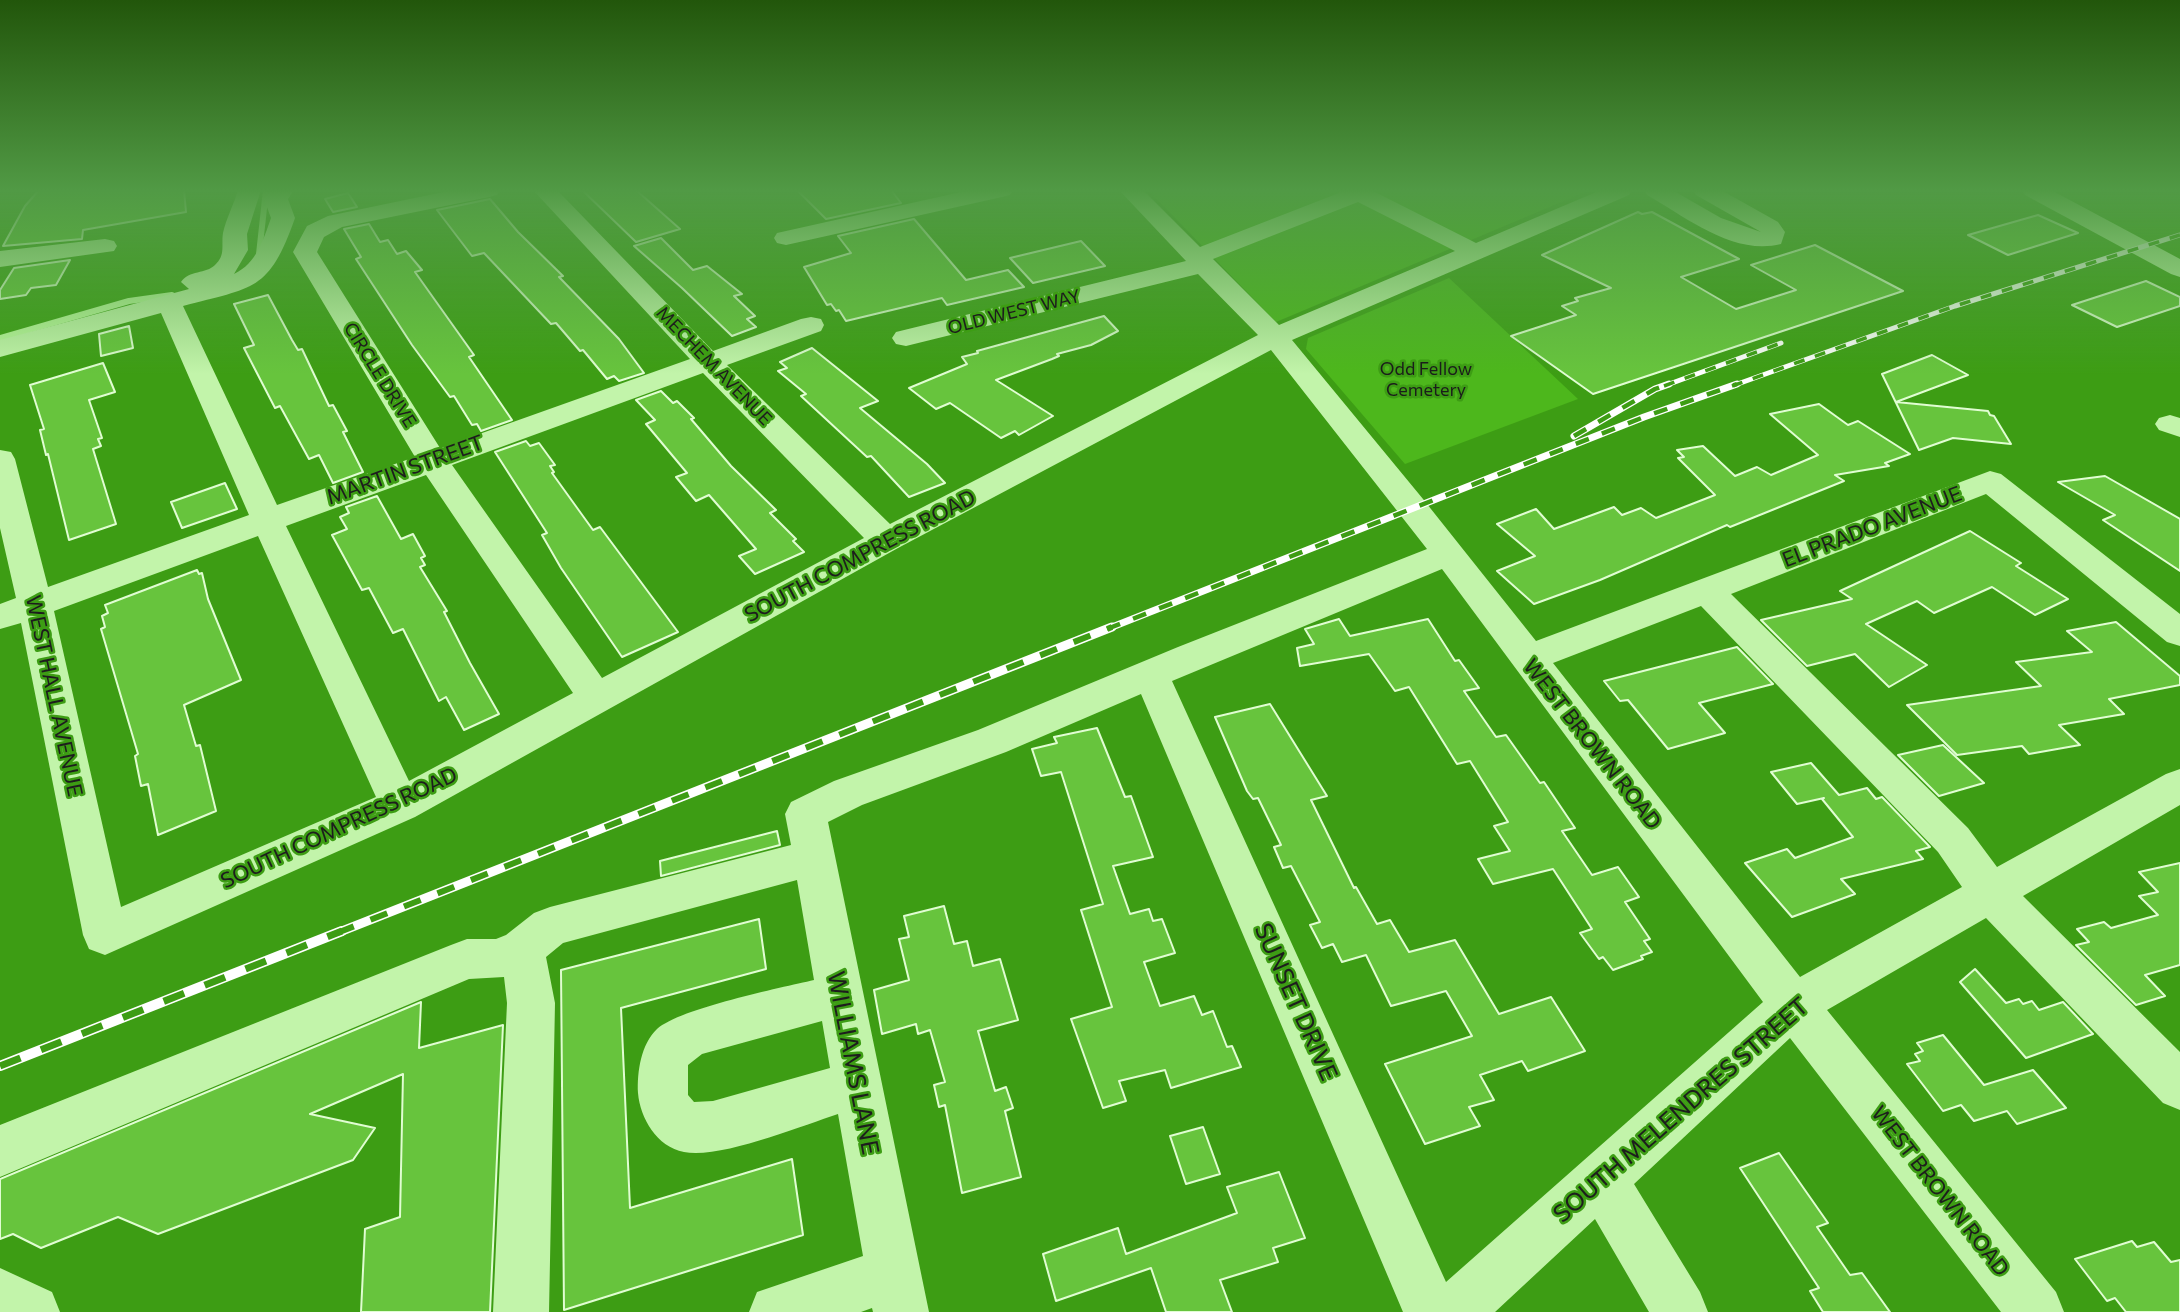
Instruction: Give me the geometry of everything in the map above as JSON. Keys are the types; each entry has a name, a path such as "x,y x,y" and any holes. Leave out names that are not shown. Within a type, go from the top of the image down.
{"street":[{"path":"0,259 63,251"},
{"path":"0,333 223,272 235,251"},
{"path":"0,349 235,284 255,274 271,251"},
{"name":"CIRCLE DRIVE","path":"305,251 432,460 597,699"},
{"name":"MECHEM AVENUE","path":"602,251 709,363 886,540"},
{"name":"WEST BROWN ROAD","path":"1192,251 1275,337 1448,554 1793,1005 2036,1312"},
{"name":"OLD WEST WAY","path":"906,338 1200,261 1223,251"},
{"name":"SOUTH COMPRESS ROAD","path":"105,935 400,805 886,540 1275,337 1475,251"},
{"path":"2147,251 2180,269"},
{"path":"174,312 249,474 267,520 400,805"},
{"name":"MARTIN STREET","path":"0,617 811,325"},
{"name":"WEST HALL AVENUE","path":"0,458 35,605 105,935"},
{"name":"EL PRADO AVENUE","path":"1527,659 1990,481 2180,633"},
{"path":"0,1151 467,959 497,959 522,949 550,927 626,905 810,836 848,793 1155,684 1191,656 1448,554"},
{"path":"1706,590 1953,840 1991,893 2180,1086"},
{"name":"SUNSET DRIVE","path":"1155,684 1432,1312"},
{"name":"SOUTH MELENDRES STREET","path":"1454,1312 1793,1005 2180,785"},
{"name":"WILLIAMS LANE","path":"810,836 897,1293"},
{"path":"521,1312 531,1003 522,949"},
{"path":"840,995 709,1030 675,1043 663,1065 664,1106 684,1127 713,1126 857,1084"},
{"path":"1601,1179 1680,1312"},
{"path":"777,1312 897,1293"},
{"path":"0,1296 32,1312"}],"green space":[{"path":"1207,251 1444,251 1276,322"},
{"name":"Odd Fellow Cemetery","path":"1449,278 1578,399 1405,464 1306,349 1308,338"}],"building":[{"path":"357,251 395,251 397,254 406,251 422,270 415,272 474,355 469,357 512,420 481,431 477,424 472,425 454,396 450,397 412,345 356,259 361,257"},
{"path":"468,251 538,251 619,339 644,373 619,381 614,376 607,379 583,350 580,351 556,323 551,324 484,253 472,256"},
{"path":"640,251 674,251 693,270 707,266 742,294 734,296 755,316 747,319 756,327 732,336"},
{"path":"850,251 941,251 966,280 1008,270 1024,287 947,305 942,298 846,321 839,310 836,311 831,304 827,305 804,267 851,253"},
{"path":"1038,251 1091,251 1105,266 1033,283 1010,258"},
{"path":"1550,251 1725,251 1739,259 1681,277 1736,309 1796,290 1751,265 1795,251 1827,251 1903,291 1593,394 1511,336 1576,315 1562,306 1578,301 1575,298 1611,288 1542,255"},
{"path":"2000,251 2020,251 2008,255"},
{"path":"70,260 56,285 31,288 26,295 0,299 0,290 14,268"},
{"path":"2146,281 2180,297 2180,306 2117,327 2072,305"},
{"path":"268,295 298,350 302,349 329,406 333,405 347,431 343,432 363,472 333,483 319,455 309,459 280,406 275,408 244,348 254,345 234,304"},
{"path":"1104,316 1118,331 1091,345 1057,354 1059,356 996,380 1053,416 1019,435 1015,431 1001,438 950,403 936,409 909,388 967,364 962,357 978,353 977,351"},
{"path":"129,326 133,348 101,356 99,334"},
{"path":"812,348 878,401 860,408 927,464 945,483 909,497 871,456 867,457 801,396 806,394 778,371 787,368 780,362"},
{"path":"1932,355 1968,375 1896,402 1988,411 2011,444 1953,438 1919,450 1882,374"},
{"path":"103,363 115,392 89,400 102,438 98,439 101,446 93,449 116,524 69,540 40,430 44,429 30,385"},
{"path":"661,391 673,403 677,401 694,418 691,419 731,466 776,510 770,513 796,539 793,541 804,552 755,574 739,556 756,549 709,495 696,501 676,477 687,473 646,424 655,420 636,400"},
{"path":"1819,404 1848,425 1858,421 1910,454 1885,463 1889,466 1835,475 1844,481 1730,527 1727,525 1600,580 1534,604 1497,571 1535,556 1497,524 1536,509 1554,529 1614,507 1622,515 1641,508 1656,518 1715,495 1678,458 1684,457 1677,450 1703,446 1735,476 1757,467 1771,475 1818,455 1770,414"},
{"path":"526,441 530,446 539,443 555,465 550,466 554,472 552,473 593,530 600,527 678,632 622,657 561,568 542,535 547,533 495,452"},
{"path":"2105,476 2180,519 2180,571 2103,520 2115,515 2058,482"},
{"path":"225,483 237,509 182,528 171,502"},
{"path":"377,496 401,539 413,534 425,556 421,558 425,565 420,567 447,611 444,612 499,714 464,730 446,697 439,701 403,629 393,633 369,588 362,590 332,535 347,529 340,517 349,513 346,507"},
{"path":"1970,531 2021,563 2016,566 2068,599 2035,615 1992,587 1934,613 1917,601 1866,624 1927,665 1889,687 1855,654 1807,666 1761,620 1852,599 1840,591"},
{"path":"197,570 199,574 202,573 208,599 241,680 184,705 196,746 200,745 216,811 158,835 148,784 141,786 135,756 138,754 101,629 105,627 102,616 108,613 105,605"},
{"path":"1339,619 1350,636 1428,619 1455,661 1459,660 1479,688 1464,691 1496,737 1506,735 1540,783 1544,782 1575,828 1562,831 1592,875 1618,867 1639,897 1625,902 1650,939 1644,941 1652,952 1641,956 1643,959 1613,970 1603,957 1599,959 1580,933 1592,929 1553,869 1493,884 1478,859 1510,851 1494,826 1508,822 1470,761 1457,764 1409,687 1395,691 1369,654 1300,666 1297,648 1314,644 1305,629"},
{"path":"2116,622 2180,676 2180,685 2109,699 2124,714 2059,725 2080,745 2029,754 2022,746 1957,755 1907,705 2041,686 2016,662 2092,652 2067,631"},
{"path":"1737,647 1773,684 1699,703 1725,733 1668,749 1628,700 1620,701 1604,681"},
{"path":"1270,704 1327,796 1311,800 1354,888 1356,887 1377,924 1390,920 1409,952 1455,940 1499,1014 1551,997 1585,1051 1528,1071 1522,1061 1480,1075 1494,1100 1469,1107 1480,1126 1425,1144 1385,1064 1472,1036 1446,991 1391,1006 1366,955 1342,962 1333,944 1322,948 1310,925 1320,922 1291,866 1283,868 1274,847 1281,845 1258,798 1253,799 1247,791 1215,717"},
{"path":"1097,728 1125,797 1131,796 1153,857 1113,866 1130,914 1149,909 1153,921 1162,919 1175,953 1144,962 1160,1006 1194,996 1202,1015 1213,1011 1227,1047 1232,1046 1241,1067 1171,1088 1165,1070 1119,1081 1126,1101 1103,1108 1071,1019 1112,1007 1081,910 1103,904 1061,772 1041,776 1032,749 1057,743 1054,737"},
{"path":"1943,745 1984,783 1939,796 1898,755"},
{"path":"1811,763 1839,795 1867,788 1876,799 1882,797 1930,847 1916,851 1923,859 1841,879 1855,894 1792,917 1745,863 1787,849 1795,858 1853,837 1822,799 1824,798 1797,804 1771,772"},
{"path":"777,831 780,845 661,876 660,861"},
{"path":"2180,863 2180,965 2145,975 2165,996 2136,1005 2076,945 2089,942 2077,929 2104,922 2111,928 2158,915 2139,896 2158,892 2139,872"},
{"path":"944,906 954,944 967,941 973,966 1000,959 1018,1020 978,1031 995,1091 1006,1087 1013,1108 1005,1111 1021,1177 962,1193 945,1105 939,1107 934,1085 945,1082 930,1030 918,1034 916,1024 882,1034 874,990 909,980 899,939 909,937 904,916"},
{"path":"759,919 766,969 621,1008 630,1208 792,1159 803,1235 564,1310 561,970"},
{"path":"1975,969 2006,1003 2019,999 2023,1004 2032,1001 2039,1010 2063,1002 2093,1034 2026,1058 1960,982"},
{"path":"421,1002 419,1048 503,1025 490,1312 361,1312 365,1229 400,1217 403,1074 310,1114 375,1128 353,1160 158,1234 118,1217 41,1248 13,1234 0,1239 0,1179"},
{"path":"1943,1035 1984,1085 2033,1070 2066,1108 2017,1124 2007,1111 1974,1121 1961,1105 1943,1111 1907,1064 1920,1061 1915,1054 1923,1051 1917,1043"},
{"path":"1203,1127 1220,1174 1186,1184 1170,1136"},
{"path":"1779,1153 1828,1223 1817,1227 1850,1275 1862,1273 1890,1312 1823,1312 1810,1291 1819,1288 1740,1168"},
{"path":"1279,1172 1305,1238 1273,1248 1278,1262 1220,1280 1232,1312 1166,1312 1151,1268 1056,1301 1043,1254 1118,1228 1126,1254 1237,1213 1227,1187"},
{"path":"2132,1241 2137,1247 2154,1242 2171,1262 2180,1260 2180,1312 2126,1312 2115,1298 2107,1301 2075,1259"}],"waterway":[{"path":"0,338 129,301 172,295"}],"railway":[{"path":"1732,386 1955,306 2129,251"},
{"path":"1664,386 1781,343"},
{"path":"1574,436 1655,389 1669,384"},
{"path":"1107,629 1644,417 1737,384"},
{"path":"337,933 1112,627"},
{"path":"0,1066 342,931"}]}
